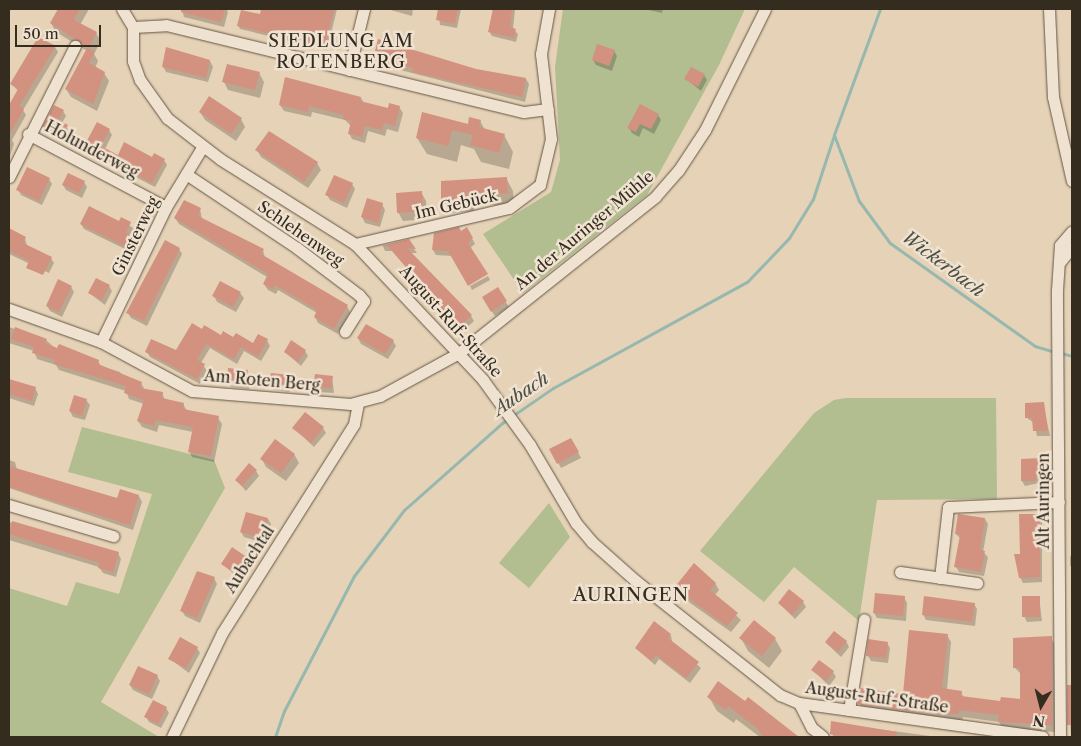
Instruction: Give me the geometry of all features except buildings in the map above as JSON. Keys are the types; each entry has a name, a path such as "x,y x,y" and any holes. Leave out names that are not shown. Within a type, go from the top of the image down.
{"street":[{"name":"August-Ruf-Straße","path":"122,9 133,27 134,61 140,80 167,118 203,146 355,244 459,353 508,413 576,523 592,542 636,581 780,695 799,703 1043,737"},
{"path":"349,70 364,9"},
{"name":"Im Gebück","path":"355,244 509,208 540,185 548,160 551,139 541,54 549,9"},
{"name":"An der Auringer Mühle","path":"459,353 655,197 678,171 705,130 764,9"},
{"path":"1049,9 1053,97 1072,181"},
{"path":"133,27 166,25 524,112 548,109"},
{"name":"Holunderweg","path":"9,177 28,134 75,46"},
{"name":"Holunderweg","path":"28,134 166,207"},
{"name":"Ginsterweg","path":"101,342 166,207 203,146"},
{"name":"Schlehenweg","path":"186,174 297,248 359,295 364,300 345,332"},
{"name":"Alt Auringen","path":"1057,736 1061,724 1059,263 1060,245 1072,231"},
{"path":"1059,263 1072,247"},
{"name":"Am Roten Berg","path":"9,309 101,342 192,391 358,403 380,396 459,353"},
{"name":"Aubachtal","path":"172,737 222,633 354,424 358,403"},
{"path":"940,578 948,507 1059,502"},
{"path":"9,504 113,536"},
{"path":"900,572 976,583"},
{"path":"849,710 864,619"},
{"path":"799,703 812,728 823,737"}],"green space":[{"path":"563,9 745,9 719,65 647,195 523,293 483,234 551,192 560,160 555,67"},
{"path":"846,398 996,398 997,499 877,500 859,621 794,567 764,602 700,551 814,413 834,400"},
{"path":"82,427 214,460 225,488 101,702 159,737 9,737 9,588 67,606 76,582 119,594 152,494 68,472"},
{"path":"549,503 570,537 529,588 499,563"}],"waterway":[{"name":"Wickerbach","path":"880,9 834,135 859,201 890,243 1035,346 1055,352"},
{"name":"Aubach","path":"275,737 284,711 354,576 404,510 502,423 553,388 747,282 789,238 813,199 834,135"},
{"name":"Wickerbach","path":"1061,353 1072,356"}],"district":[{"name":"SIEDLUNG AM ROTENBERG","path":"341,52"},
{"name":"AURINGEN","path":"631,595"}]}
